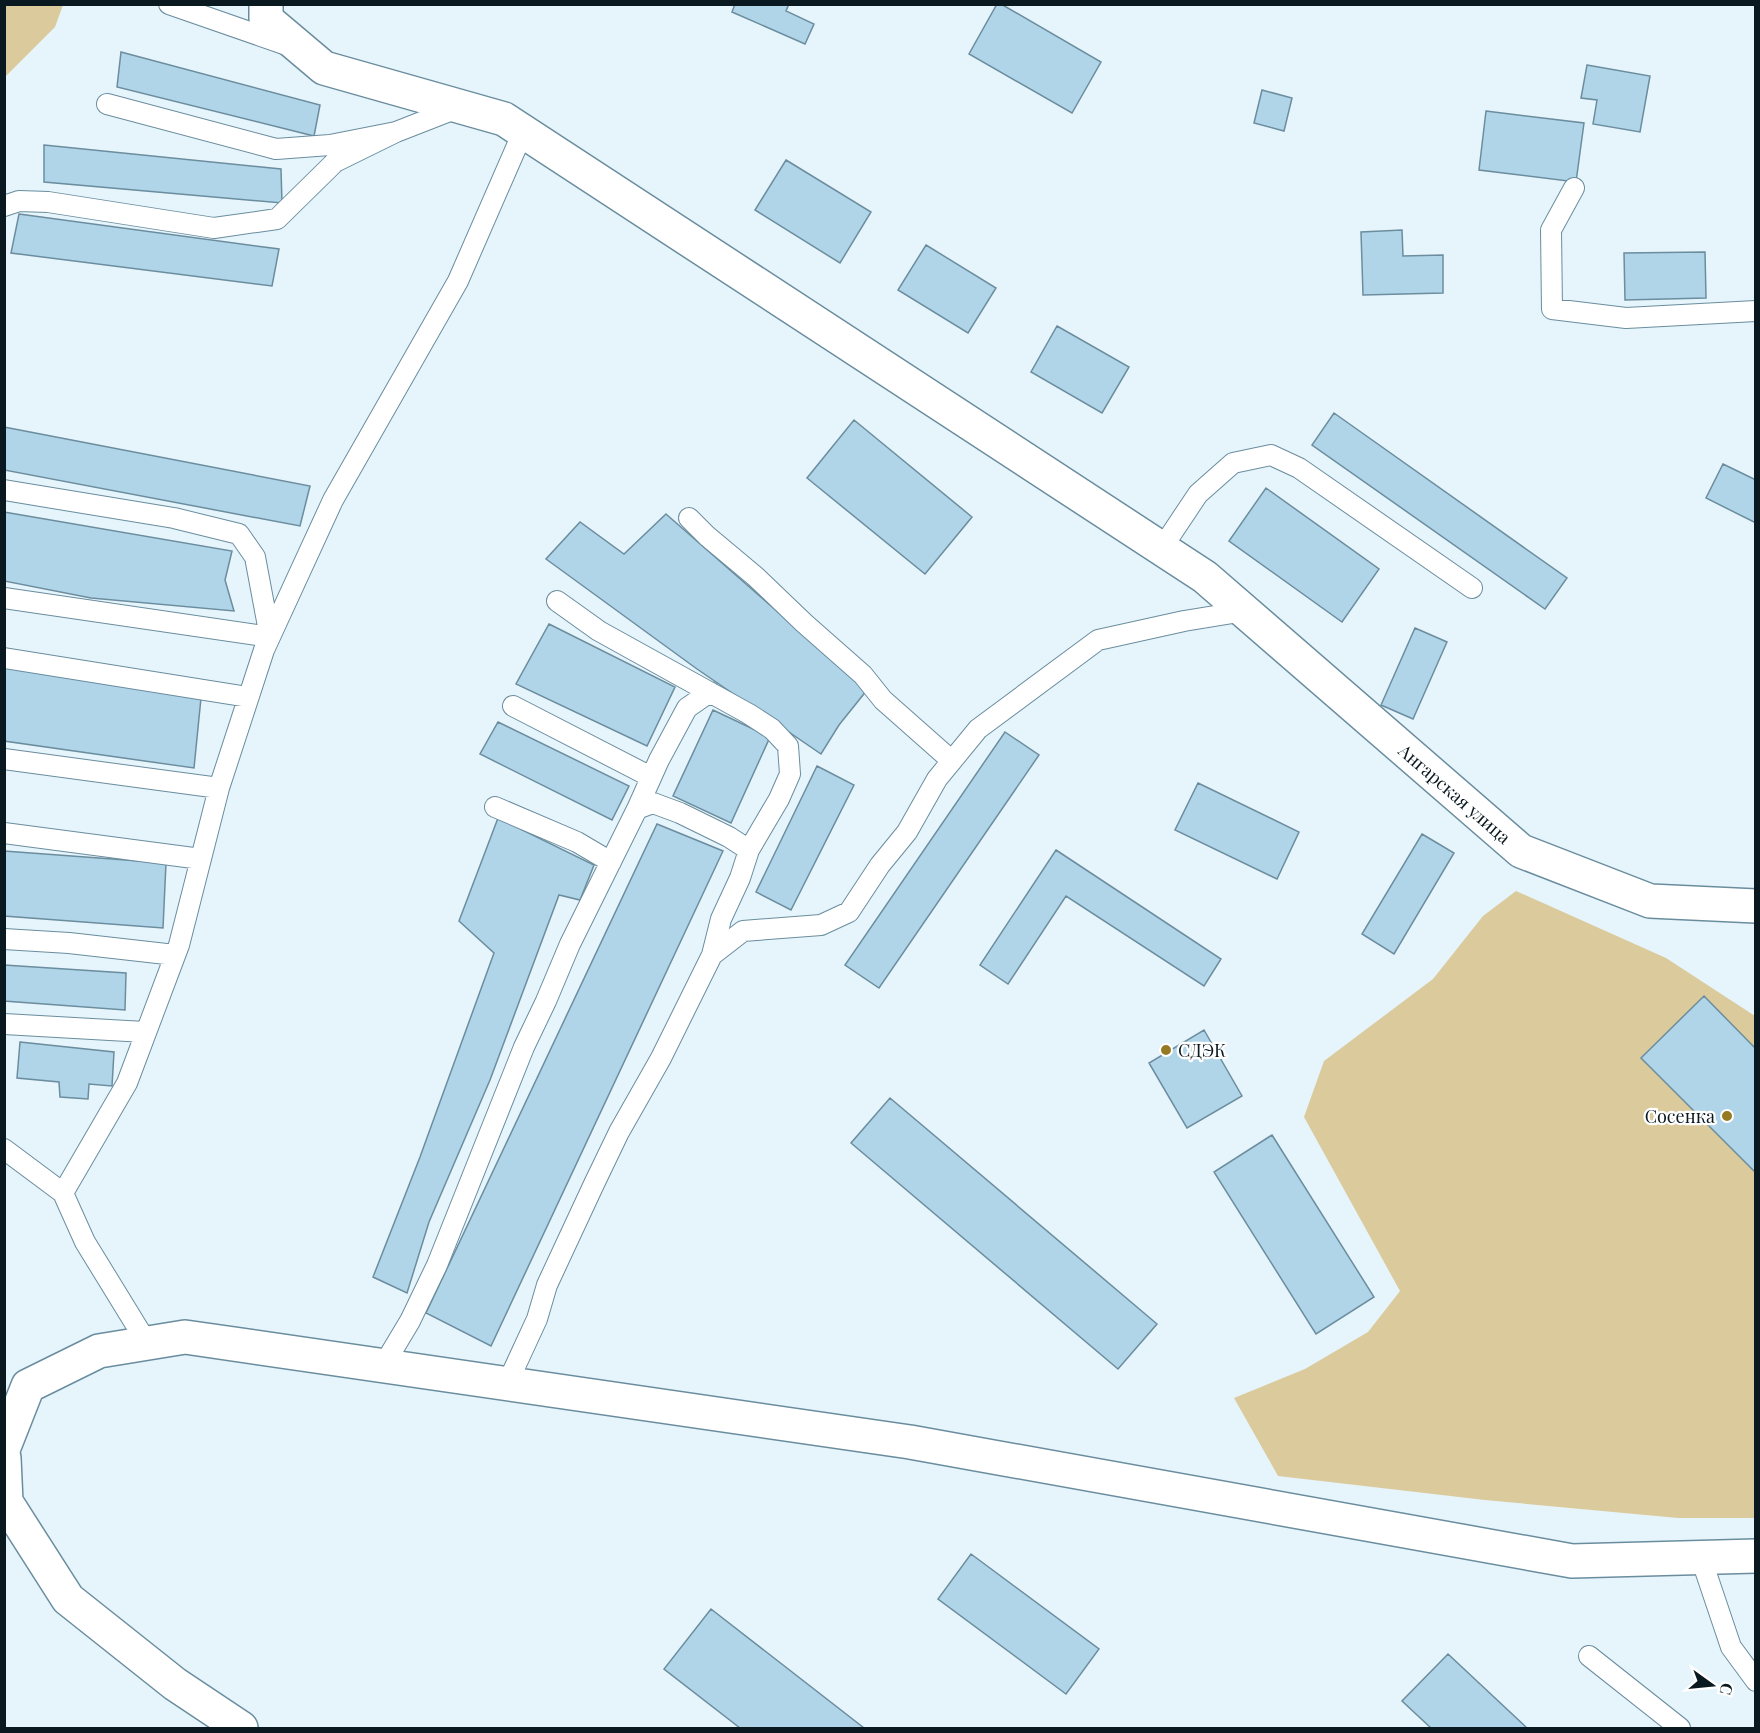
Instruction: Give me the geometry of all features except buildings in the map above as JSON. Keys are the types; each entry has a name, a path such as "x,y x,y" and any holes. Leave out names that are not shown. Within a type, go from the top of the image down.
{"street":[{"name":"Ангарская улица","path":"266,4 266,19 324,68 504,119 1205,577 1521,851 1650,901 1755,906"},
{"path":"4,1448 28,1386 99,1351 185,1337 909,1442 1572,1561 1755,1556"},
{"path":"4,1458 6,1502 68,1599 175,1684 242,1728"}],"lane":[{"path":"169,4 303,50"},
{"path":"107,104 276,149 330,145 396,132"},
{"path":"4,206 19,201 48,202 214,228 277,219 335,162 396,132 460,107"},
{"path":"63,1193 127,1083 175,955 219,788 270,637 333,500 458,281 523,132"},
{"path":"1574,188 1551,230 1552,309 1626,318 1755,311"},
{"path":"1162,548 1198,494 1233,464 1271,455 1299,468 1473,588"},
{"path":"4,490 174,518 239,534 255,557 270,637"},
{"path":"689,518 714,543 756,577 804,623 864,675 883,700 952,760"},
{"path":"4,598 270,637"},
{"path":"507,1384 537,1319 547,1285 604,1164 661,1058 712,955 721,920 740,878 749,850 779,799 790,774 788,746 772,729 598,631 557,601"},
{"path":"712,955 742,931 821,925 849,912 880,865 907,832 937,779 978,729 1098,640 1184,621 1245,611"},
{"path":"4,658 248,697"},
{"path":"383,1366 410,1321 437,1265 524,1047 570,944 612,862 651,777 687,708 710,693"},
{"path":"513,706 651,777"},
{"path":"4,759 219,788"},
{"path":"637,809 653,803 680,813 729,837 749,850"},
{"path":"495,807 578,842 612,862"},
{"path":"4,833 201,859"},
{"path":"4,939 69,943 175,955"},
{"path":"4,1024 145,1032"},
{"path":"4,1149 63,1193 85,1242 147,1343"},
{"path":"1701,1558 1731,1647 1755,1681"},
{"path":"1589,1656 1680,1728"}],"shaded area":[{"path":"5,4 63,5 55,27 5,77"},
{"path":"1516,891 1666,958 1755,1016 1755,1518 1678,1518 1485,1500 1278,1476 1234,1398 1305,1369 1368,1332 1400,1291 1304,1117 1324,1061 1433,979 1483,916"}],"place":[{"name":"СДЭК","path":"1166,1050"},
{"name":"Сосенка","path":"1727,1116"}]}
